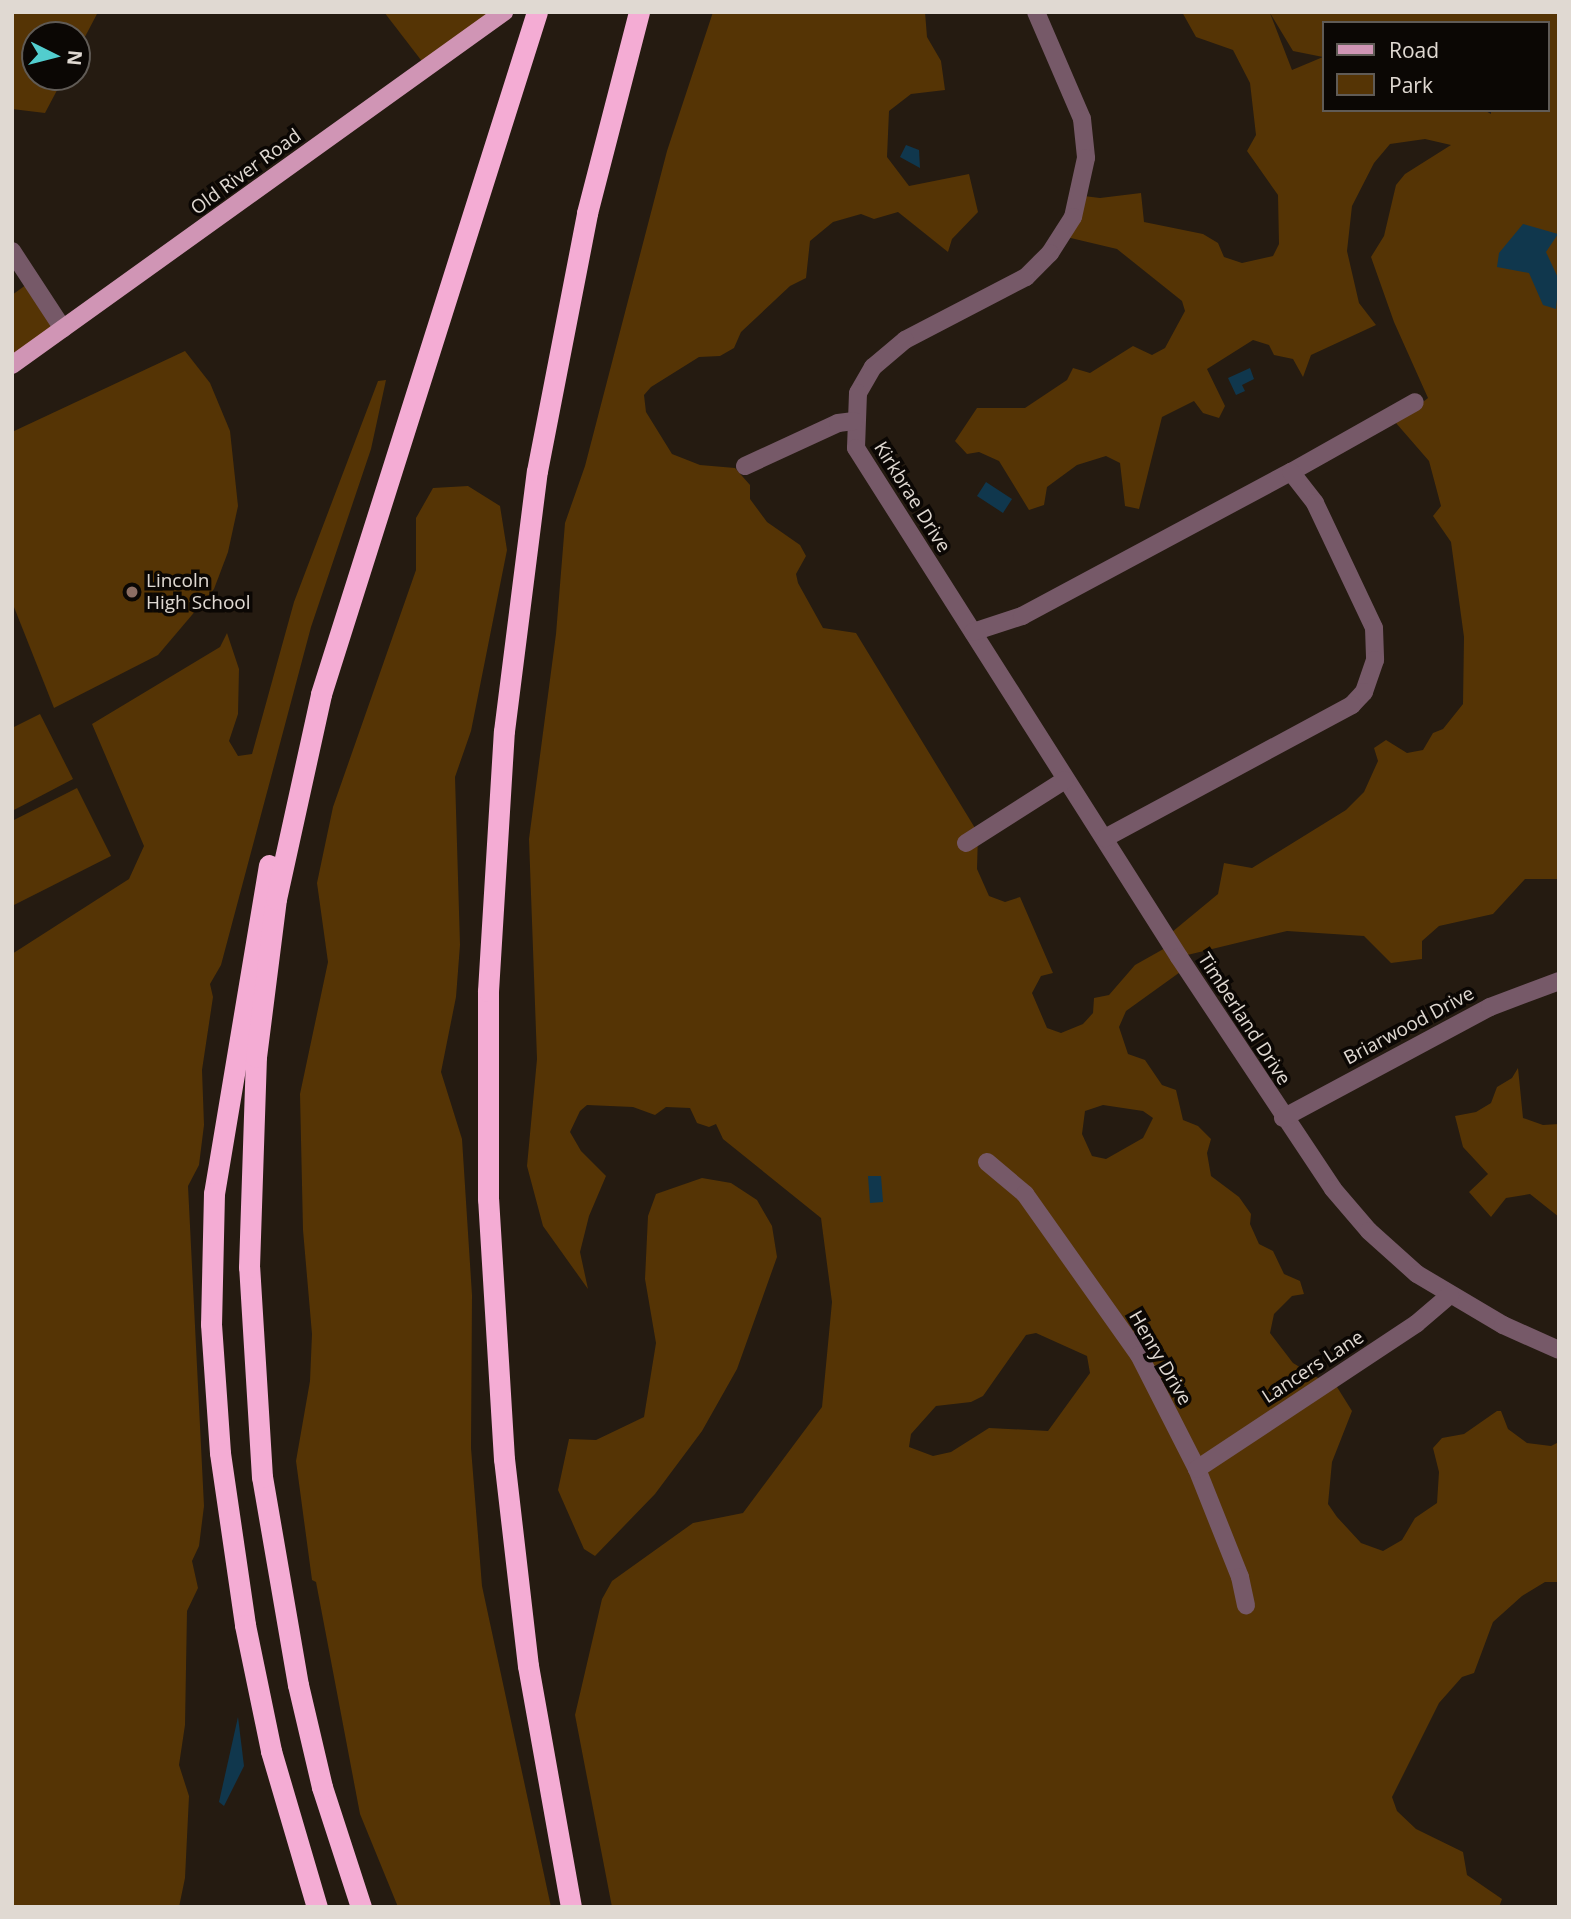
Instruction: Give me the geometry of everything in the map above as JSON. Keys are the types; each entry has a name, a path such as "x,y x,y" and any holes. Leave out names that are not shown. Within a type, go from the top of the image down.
{"highway":[{"path":"317,1907 271,1751 245,1625 220,1453 209,1300 214,1193 259,911 355,581 537,12"},
{"path":"571,1907 528,1666 503,1446 488,1199 488,990 503,743 537,471 587,213 639,12"},
{"path":"308,745 278,887 260,1017 250,1161 250,1319 262,1477 286,1633 323,1787 361,1907"}],"main road":[{"name":"Old River Road","path":"12,365 504,12"}],"street":[{"name":"Kirkbrae Drive","path":"973,632 866,467 856,449 854,421 858,393 873,367 887,353 1026,277 1050,253 1073,217 1086,158 1082,119 1036,12"},
{"path":"12,251 63,329"},
{"path":"973,632 1022,616 1291,472 1415,402"},
{"path":"745,466 838,422 854,421"},
{"path":"1105,838 1352,705 1364,692 1375,660 1374,628 1315,503 1291,472"},
{"name":"Timberland Drive","path":"973,632 1283,1118 1369,1231 1417,1274 1450,1295 1559,1350"},
{"path":"966,843 1065,780"},
{"name":"Briarwood Drive","path":"1283,1118 1500,1002 1559,981"},
{"name":"Henry Drive","path":"987,1162 1026,1194 1064,1254 1127,1336 1197,1469 1240,1577 1246,1605"},
{"name":"Lancers Lane","path":"1197,1469 1416,1324 1450,1295"}],"green space":[{"path":"12,12 98,12 91,25 91,21 21,21 21,91 57,91 45,113 12,109"},
{"path":"384,12 500,12 424,64"},
{"path":"713,12 925,12 927,37 941,61 945,90 911,94 889,111 887,157 909,186 969,174 978,212 952,239 948,252 898,212 874,219 861,214 833,222 810,241 806,278 790,286 741,332 734,348 720,356 699,357 651,387 644,395 646,412 672,454 700,465 735,468 750,485 750,499 767,522 800,545 806,556 796,574 798,583 823,628 856,633 978,833 977,869 989,896 1005,902 1020,897 1053,973 1041,976 1032,993 1047,1028 1061,1033 1083,1024 1093,1013 1094,998 1109,995 1135,965 1167,947 1183,970 1126,1011 1119,1027 1128,1054 1145,1060 1162,1085 1176,1090 1183,1120 1198,1126 1211,1139 1207,1153 1211,1176 1239,1197 1251,1214 1250,1224 1259,1244 1273,1251 1284,1274 1300,1281 1304,1294 1292,1296 1274,1314 1270,1333 1293,1363 1323,1381 1332,1379 1352,1411 1332,1462 1328,1504 1337,1517 1361,1543 1383,1551 1402,1540 1415,1518 1437,1503 1439,1472 1433,1448 1442,1438 1464,1434 1497,1411 1501,1411 1508,1429 1527,1443 1551,1446 1559,1442 1559,1582 1545,1582 1522,1596 1493,1622 1474,1673 1462,1677 1439,1703 1392,1797 1397,1811 1416,1829 1463,1852 1467,1875 1502,1899 1499,1907 612,1907 575,1715 602,1599 612,1581 693,1523 743,1513 822,1407 832,1302 821,1218 723,1139 716,1124 709,1127 697,1123 690,1108 666,1107 655,1115 633,1107 587,1105 580,1111 570,1132 581,1151 606,1176 589,1216 580,1252 588,1289 543,1226 527,1166 537,1059 529,839 556,634 565,523 585,466 667,151","holes":["1103,1105 1143,1111 1153,1118 1143,1138 1106,1159 1092,1156 1082,1134 1085,1111","1036,1333 1087,1356 1090,1373 1048,1431 989,1428 951,1452 933,1456 909,1447 911,1434 936,1406 971,1402 983,1396 1026,1335"]},
{"path":"1182,12 1559,12 1559,879 1525,879 1493,914 1439,926 1422,941 1422,959 1391,963 1364,936 1287,931 1179,957 1166,937 1218,894 1224,863 1252,868 1346,810 1364,792 1378,761 1374,748 1386,740 1407,753 1423,750 1433,733 1443,729 1463,704 1464,637 1451,542 1433,516 1441,506 1429,461 1396,423 1428,398 1394,322 1371,257 1384,236 1396,185 1405,174 1451,145 1425,139 1390,144 1374,163 1352,206 1347,251 1359,303 1376,325 1311,355 1303,377 1293,359 1274,355 1269,345 1253,340 1207,369 1225,406 1219,418 1203,413 1194,401 1162,417 1139,509 1125,506 1120,463 1106,456 1077,465 1047,487 1044,505 1029,510 999,461 979,452 967,454 955,441 977,408 1025,408 1067,380 1073,368 1090,373 1133,346 1152,355 1165,348 1185,311 1182,301 1117,249 1058,235 1076,195 1100,198 1141,193 1144,222 1203,234 1218,243 1224,257 1242,263 1273,256 1279,244 1278,195 1247,151 1256,135 1250,83 1233,50 1196,37"},
{"path":"30,282 62,324 12,361 12,295"},
{"path":"185,351 210,383 230,431 238,506 228,552 214,589 158,655 54,708 12,602 12,432"},
{"path":"386,380 371,449 311,627 221,965 210,984 213,997 202,1070 204,1125 199,1165 188,1186 204,1506 199,1546 192,1561 198,1588 187,1611 185,1725 179,1765 189,1796 185,1878 179,1907 12,1907 12,954 129,879 144,846 92,724 220,647 227,633 239,669 238,714 229,741 238,756 252,754 294,602 378,381"},
{"path":"468,486 500,506 507,550 471,731 455,777 460,945 456,997 441,1072 462,1139 472,1295 471,1448 482,1586 551,1907 398,1907 360,1814 316,1582 312,1580 296,1461 310,1381 312,1334 303,1230 300,1094 328,962 317,883 333,807 416,570 416,518 433,488"},
{"path":"40,714 73,779 12,811 12,728"},
{"path":"77,788 111,856 12,906 12,821"},
{"path":"1518,1068 1523,1118 1543,1125 1559,1124 1559,1217 1530,1194 1506,1198 1491,1217 1469,1192 1488,1174 1463,1147 1455,1116 1476,1112 1491,1103 1497,1087 1512,1078"},
{"path":"702,1178 731,1183 757,1200 772,1226 777,1257 737,1369 702,1431 655,1494 595,1556 584,1549 558,1490 569,1439 596,1440 644,1417 656,1343 645,1279 648,1216 656,1194"}],"water":[{"path":"906,145 919,150 920,168 900,157"},
{"path":"1523,224 1558,234 1546,252 1559,280 1556,309 1543,305 1529,273 1497,267 1499,253"},
{"path":"1250,368 1254,379 1242,385 1245,391 1236,395 1228,378"},
{"path":"986,482 1012,499 1003,513 977,496"},
{"path":"868,1176 881,1176 883,1202 870,1203"},
{"path":"238,1717 244,1766 224,1806 219,1802"}],"place":[{"name":"Lincoln High School","path":"132,592"}]}
